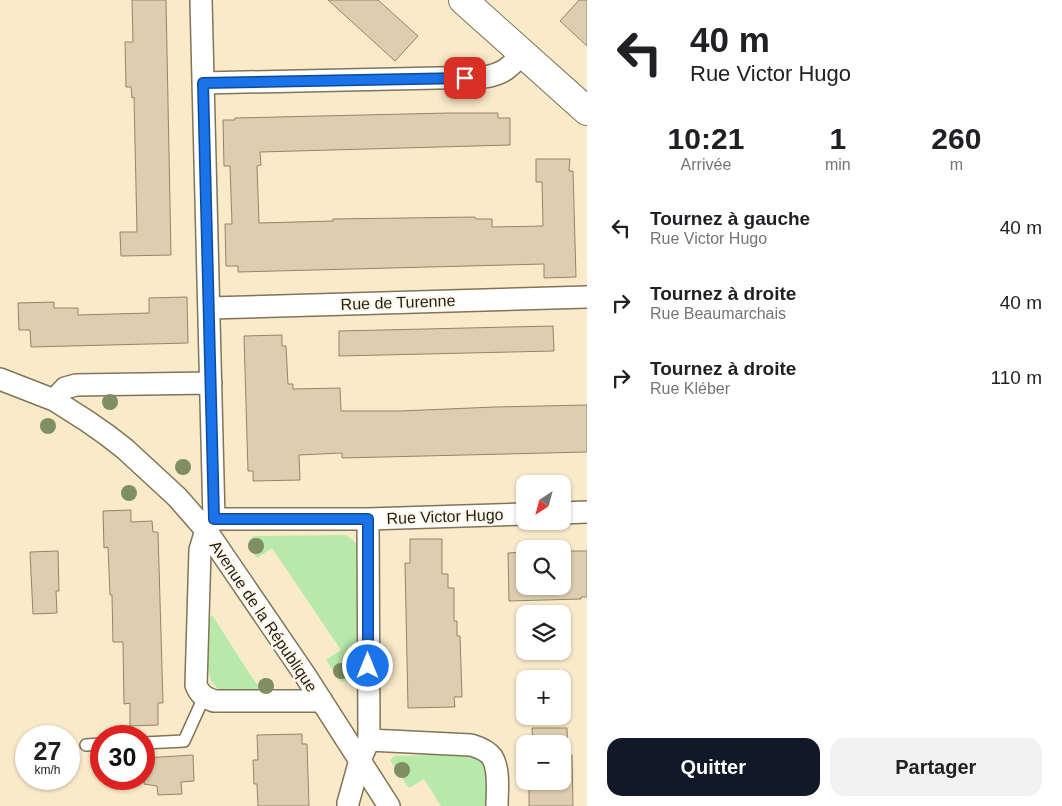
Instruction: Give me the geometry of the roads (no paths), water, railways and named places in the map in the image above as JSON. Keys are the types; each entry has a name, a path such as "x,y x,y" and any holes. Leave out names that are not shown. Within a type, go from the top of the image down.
{"street":[{"path":"201,0 211,383 210,525"},
{"path":"463,0 587,111"},
{"path":"203,83 484,77 498,74 511,66 523,53"},
{"name":"Rue de Turenne","path":"209,308 587,297"},
{"name":"Avenue de la République","path":"0,379 54,400 87,421 125,449 210,525 389,806"},
{"path":"54,400 65,388 76,384 211,383"},
{"path":"571,513 587,512"},
{"name":"Rue Victor Hugo","path":"210,525 516,514"},
{"path":"348,806 360,760 369,740 368,519"},
{"name":"Avenue de la République","path":"210,525 200,550 195,677 198,692 214,701 225,702 322,701"},
{"path":"369,740 471,745 481,748 492,756 496,768 497,806"}],"lane":[{"path":"155,742 184,741 204,697"},
{"path":"86,745 90,745"}]}
